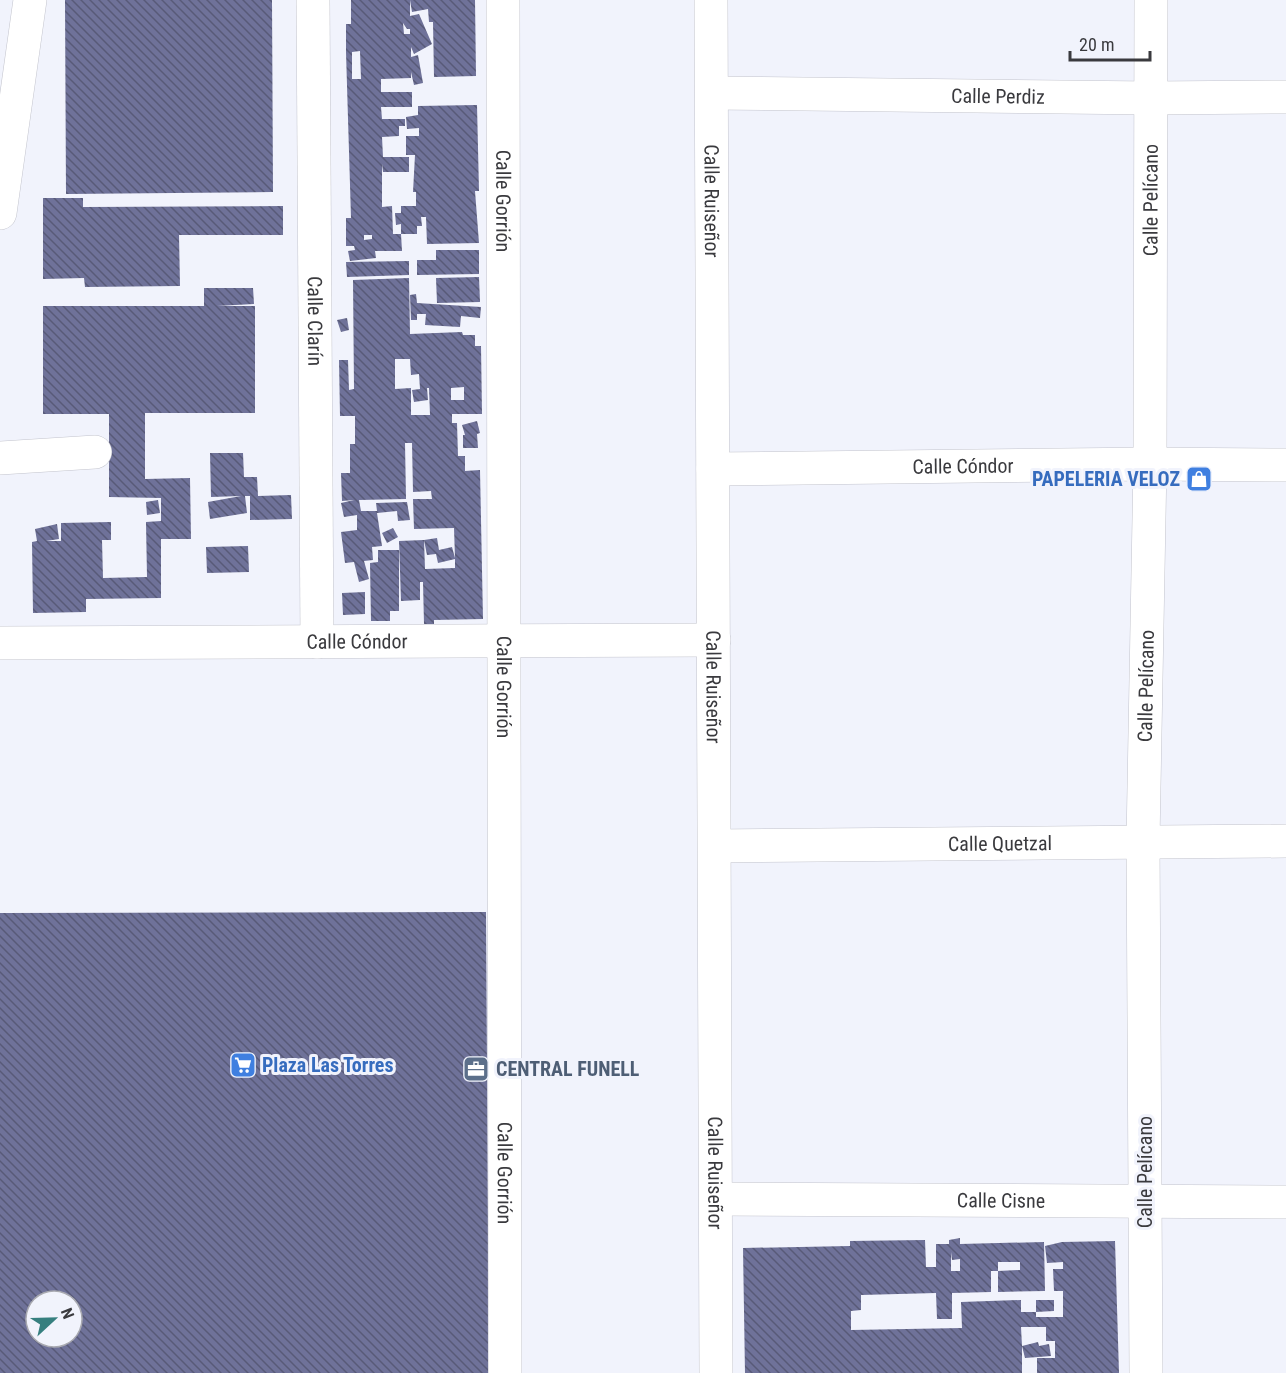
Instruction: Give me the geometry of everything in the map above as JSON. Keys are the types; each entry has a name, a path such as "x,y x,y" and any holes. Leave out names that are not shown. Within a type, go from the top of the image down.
{"street":[{"path":"0,213 30,0"},
{"name":"Calle Clarín","path":"313,0 317,642"},
{"name":"Calle Gorrión","path":"503,0 505,1373"},
{"name":"Calle Ruiseñor","path":"711,0 716,1373"},
{"name":"Calle Pelícano","path":"1146,1373 1143,841 1150,464 1151,0"},
{"name":"Calle Perdiz","path":"712,93 1151,98 1286,97"},
{"path":"0,458 94,452"},
{"name":"Calle Cóndor","path":"713,469 1150,464 1286,465"},
{"name":"Calle Cóndor","path":"0,643 714,640"},
{"name":"Calle Quetzal","path":"715,846 1286,841"},
{"name":"Calle Cisne","path":"716,1199 1286,1202"}],"building":[{"path":"65,0 272,0 273,192 66,194"},
{"path":"351,0 410,0 410,16 419,14 432,44 414,54 411,47 411,57 418,55 423,83 414,85 411,72 411,78 381,79 381,92 412,92 412,107 381,107 382,119 405,119 405,126 399,126 399,136 382,137 383,157 409,157 409,172 383,172 382,164 382,207 392,206 393,234 401,234 402,251 375,251 376,258 350,261 348,251 355,250 354,246 346,246 346,218 351,218 346,24 351,24","holes":["403,23 407,29 410,29 410,34 404,34","360,51 361,79 352,79 352,52","364,235 372,235 372,239 364,240"]},
{"path":"410,0 475,0 476,76 434,77 433,22 429,22 428,9 412,12"},
{"path":"477,105 479,191 475,191 479,243 427,244 426,217 421,217 422,226 417,226 417,234 401,234 401,224 396,225 395,213 401,213 401,206 416,206 416,192 413,192 415,155 406,155 406,136 419,136 419,128 407,129 406,117 418,115 418,106"},
{"path":"43,198 83,198 83,207 283,206 283,235 179,235 180,286 85,287 84,278 43,279"},
{"path":"436,250 479,250 479,274 417,275 417,260 436,260"},
{"path":"409,261 409,275 347,277 346,262"},
{"path":"479,277 480,302 437,303 436,278"},
{"path":"409,278 410,334 462,332 463,335 475,335 475,346 481,346 482,414 452,414 452,423 457,423 458,456 465,456 465,471 480,470 483,619 434,620 434,624 424,624 423,582 420,582 420,600 401,601 399,541 437,538 439,550 452,547 455,558 454,528 414,529 413,499 432,499 431,491 413,492 412,443 405,443 406,499 359,500 361,511 377,511 376,503 407,502 410,520 398,521 397,511 377,513 382,546 372,547 373,560 364,561 369,579 359,582 354,562 345,563 341,532 357,530 357,515 344,517 341,503 354,500 342,501 341,473 350,473 350,444 355,444 355,416 340,416 339,360 348,360 349,390 354,389 353,280","holes":["395,359 410,359 411,375 419,374 420,389 412,390 414,402 428,400 427,388 429,388 430,415 411,415 411,388 395,389","464,387 464,400 451,400 451,388","424,540 427,555 436,554 438,563 455,559 455,568 425,569"]},
{"path":"204,288 253,288 254,304 217,306 255,306 255,413 145,413 145,479 190,478 191,539 161,539 161,598 86,599 86,612 33,613 32,542 37,541 35,529 57,524 59,539 46,541 61,541 61,523 111,522 111,540 102,540 103,578 147,577 146,522 161,521 161,498 109,497 109,414 43,414 43,306 204,306"},
{"path":"416,294 417,303 481,307 480,318 461,316 460,327 425,325 426,314 417,314 417,320 411,320 410,295"},
{"path":"347,318 349,330 341,332 337,320"},
{"path":"477,421 480,433 477,434 478,448 463,448 463,435 465,435 462,425"},
{"path":"210,453 243,453 244,477 257,477 258,496 291,495 292,519 250,520 250,496 245,496 247,513 210,519 208,502 241,496 211,497"},
{"path":"158,500 160,513 147,515 146,502"},
{"path":"393,528 398,537 387,543 382,533"},
{"path":"248,546 249,572 207,573 206,547"},
{"path":"378,550 399,550 399,611 390,611 390,621 371,621 370,563 378,562"},
{"path":"365,592 365,614 343,615 342,593"},
{"name":"Plaza Las Torres","path":"486,912 488,1217 495,1217 496,1373 0,1373 0,913"},
{"path":"960,1238 960,1244 1044,1242 1045,1291 998,1292 998,1271 991,1271 991,1292 952,1293 952,1319 937,1319 936,1293 861,1295 861,1310 851,1311 851,1330 962,1328 961,1302 1021,1300 1021,1312 1036,1312 1036,1317 1063,1317 1063,1291 1054,1291 1053,1269 1063,1269 1063,1262 1047,1263 1045,1246 1062,1242 1115,1241 1119,1373 1037,1373 1037,1358 1055,1358 1055,1341 1046,1341 1046,1327 1021,1327 1022,1373 745,1373 743,1248 850,1246 850,1241 925,1240 926,1267 936,1267 936,1244 949,1244 949,1240","holes":["951,1252 952,1260 960,1259 960,1271 951,1271","998,1262 1020,1262 1020,1270 998,1271"]},
{"path":"1036,1300 1054,1300 1054,1311 1036,1312"},
{"path":"1038,1342 1039,1346 1049,1344 1051,1356 1025,1358 1022,1346"}],"place":[{"name":"PAPELERIA VELOZ","path":"1199,479"},
{"name":"Plaza Las Torres","path":"243,1065"},
{"name":"CENTRAL FUNELL","path":"476,1069"}]}
